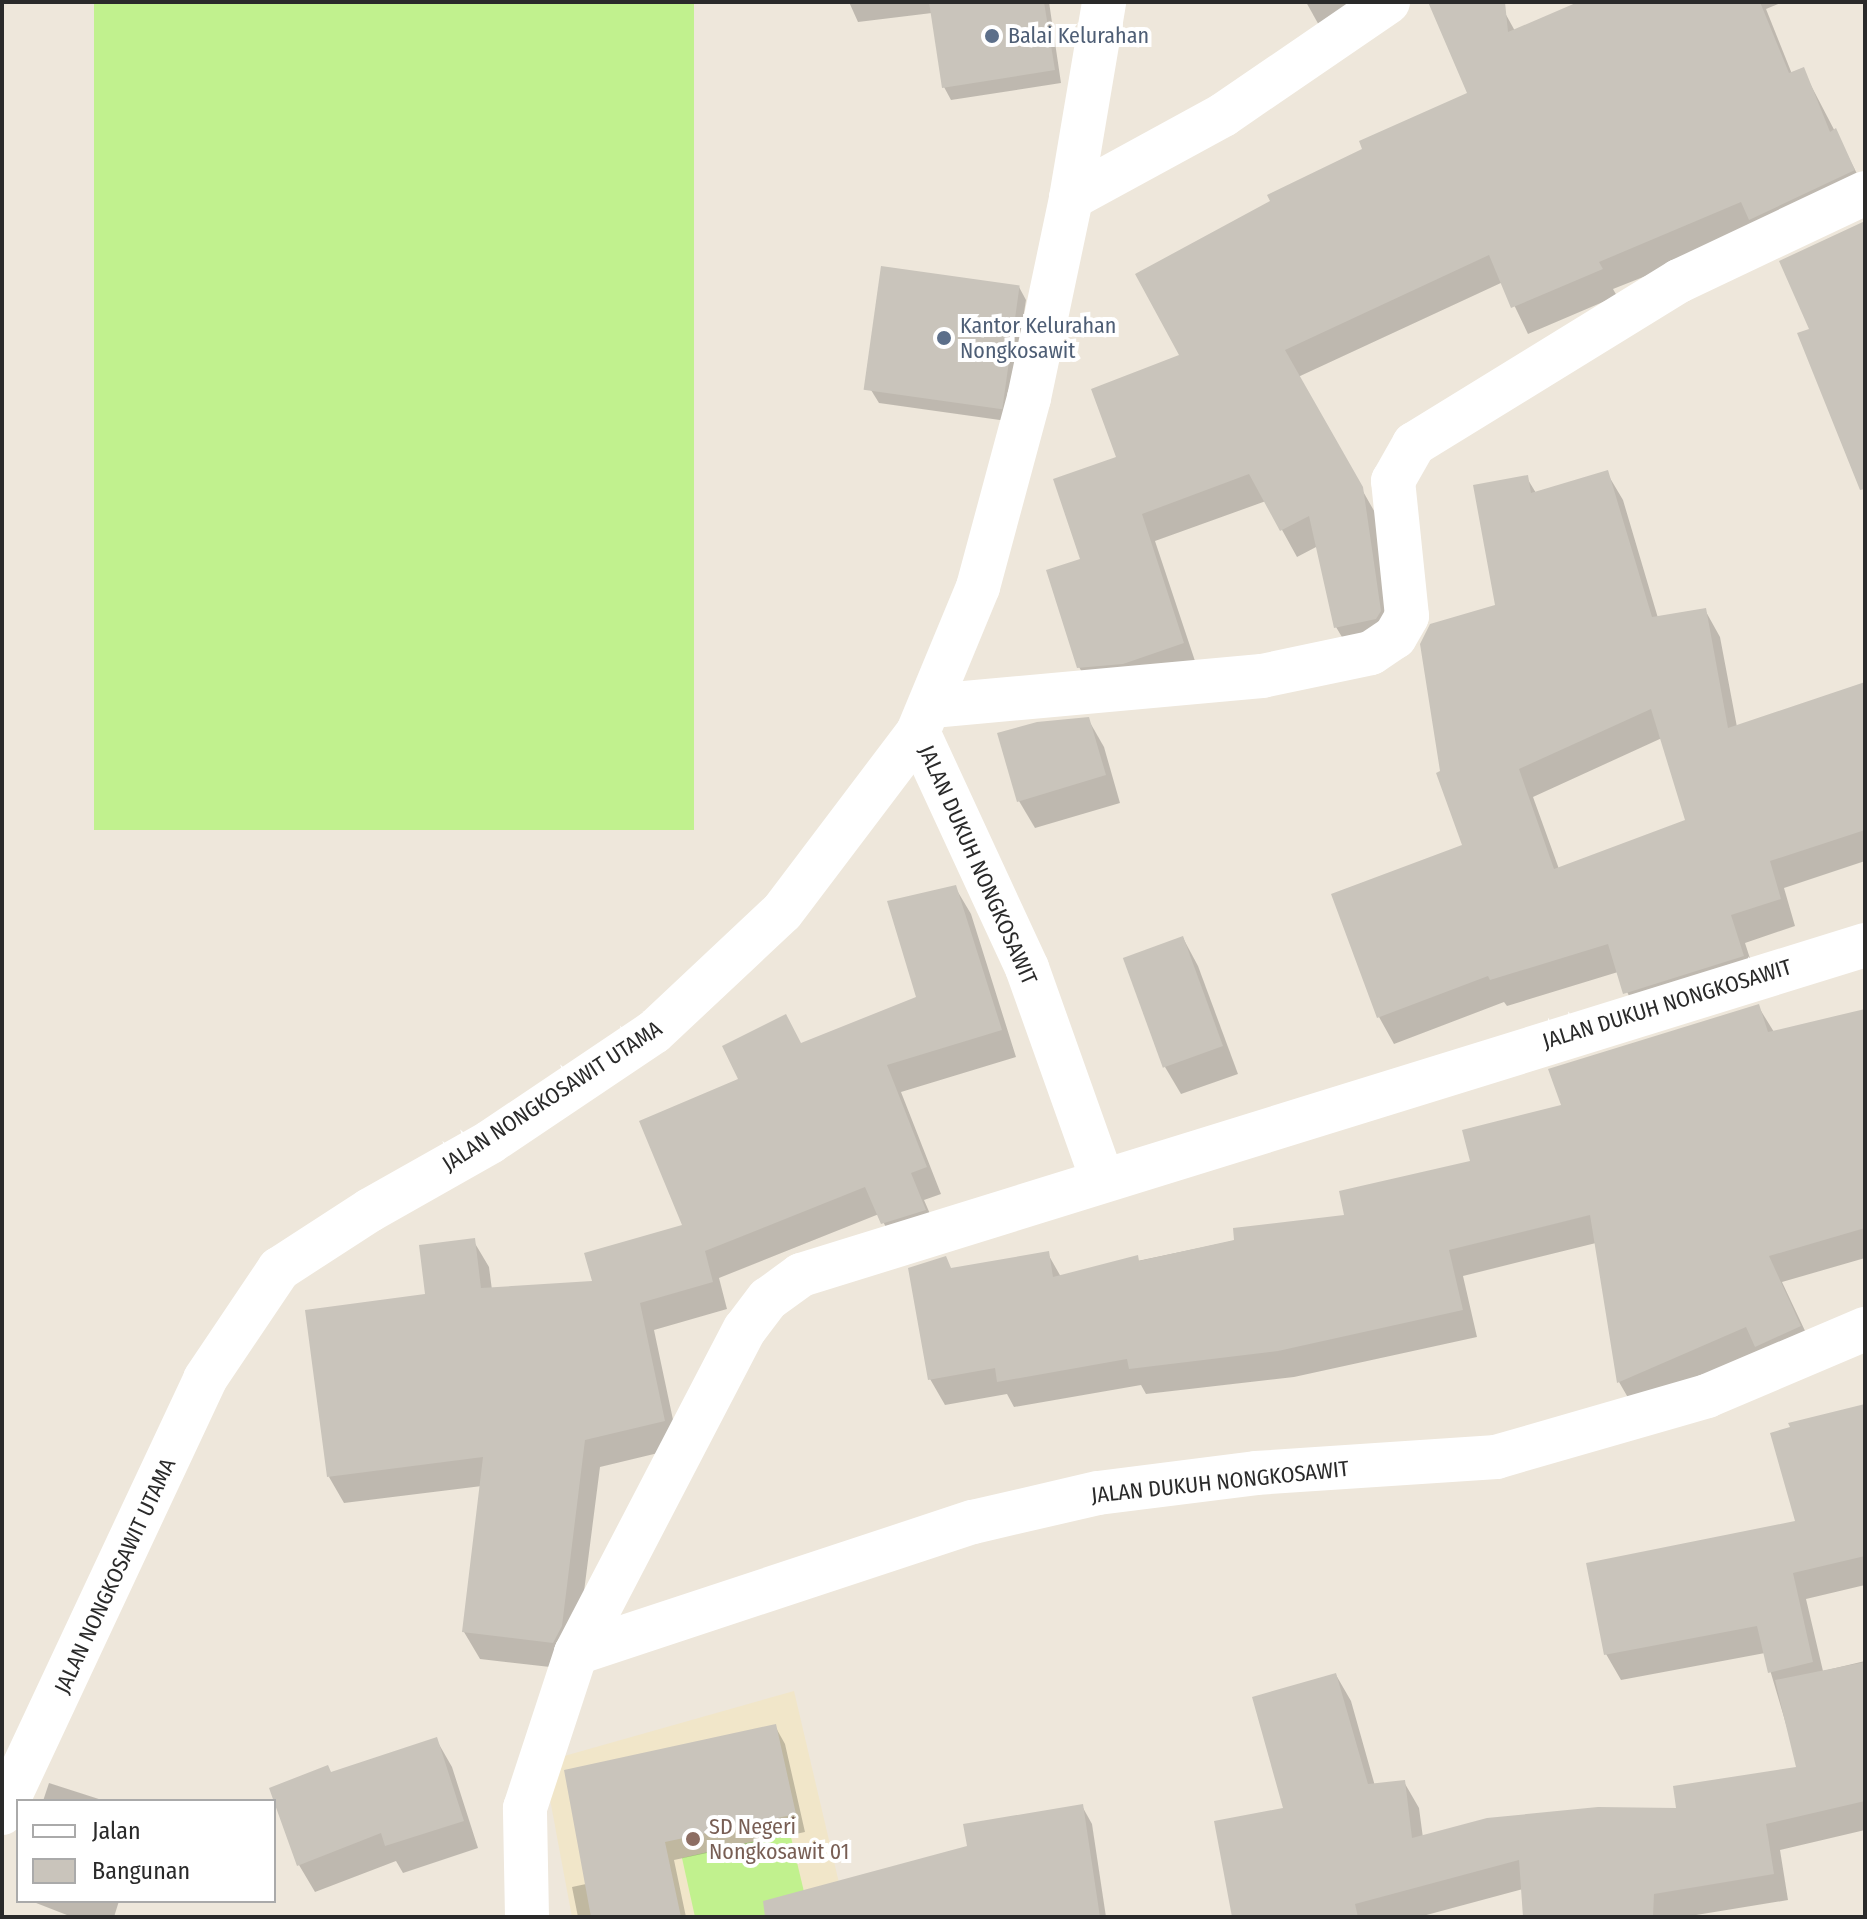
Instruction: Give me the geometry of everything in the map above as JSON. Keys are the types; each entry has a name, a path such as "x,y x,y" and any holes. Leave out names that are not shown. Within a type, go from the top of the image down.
{"street":[{"name":"JALAN NONGKOSAWIT UTAMA","path":"2,1813 205,1379 279,1269 370,1210 490,1142 654,1032 782,912 925,719 978,587 1029,398 1071,198 1104,2"},
{"path":"1071,198 1223,115 1388,2"},
{"path":"925,719 1262,676 1371,653 1395,637 1407,616 1393,481 1414,444 1679,281 1865,193"},
{"name":"JALAN DUKUH NONGKOSAWIT","path":"925,719 1027,968 1102,1179"},
{"name":"JALAN DUKUH NONGKOSAWIT","path":"527,1917 525,1808 576,1653 745,1329 768,1299 801,1275 1102,1179 1865,945"},
{"name":"JALAN DUKUH NONGKOSAWIT","path":"576,1653 973,1522 1098,1493 1256,1473 1496,1457 1707,1396 1865,1329"}],"shaded area":[{"name":"SD Negeri Nongkosawit 01","path":"794,1691 847,1917 572,1917 543,1762"}],"green space":[{"path":"94,2 694,2 694,830 94,830"},
{"path":"790,1833 810,1917 695,1917 682,1858"}],"building":[{"name":"Balai Kelurahan","path":"929,2 1044,2 1055,70 942,88"},
{"path":"1428,2 1505,2 1508,32 1578,2 1760,2 1789,73 1804,67 1830,132 1836,128 1855,170 1749,220 1741,202 1599,262 1603,269 1511,308 1489,255 1285,350 1363,487 1381,611 1376,619 1334,628 1309,516 1280,531 1249,474 1142,514 1184,643 1123,664 1077,668 1046,570 1080,559 1053,479 1116,457 1091,389 1179,355 1135,274 1270,201 1267,195 1362,149 1359,141 1467,93"},
{"path":"1865,221 1865,489 1860,490 1797,333 1809,329 1779,261"},
{"name":"Kantor Kelurahan Nongkosawit","path":"881,266 1020,285 1002,409 864,390"},
{"path":"1608,470 1652,617 1706,608 1728,728 1865,682 1865,830 1770,861 1781,899 1731,915 1744,956 1623,994 1608,944 1490,980 1488,976 1377,1018 1331,894 1462,845 1436,773 1440,771 1420,644 1430,624 1495,605 1473,485 1528,475 1531,493","holes":["1651,709 1685,820 1554,869 1519,769"]},
{"path":"1089,717 1106,775 1017,802 997,733 1037,722"},
{"path":"956,885 1002,1030 887,1065 927,1167 911,1173 926,1210 881,1224 865,1187 705,1251 713,1282 640,1303 665,1421 585,1440 562,1626 553,1643 462,1632 483,1457 327,1477 305,1310 425,1294 419,1245 475,1238 481,1288 592,1281 584,1253 682,1225 639,1121 738,1079 722,1046 786,1014 801,1043 916,997 887,901"},
{"path":"1183,936 1223,1046 1163,1068 1123,958"},
{"path":"1759,1004 1768,1032 1865,1009 1865,1228 1769,1256 1801,1326 1755,1347 1746,1327 1617,1383 1590,1215 1449,1250 1463,1310 1278,1351 1129,1369 1127,1359 997,1382 995,1368 928,1380 908,1268 946,1256 951,1268 1049,1251 1053,1277 1138,1255 1139,1261 1234,1240 1233,1228 1344,1215 1339,1191 1470,1161 1462,1130 1561,1105 1548,1069"},
{"path":"1865,1404 1865,1556 1793,1573 1813,1662 1768,1673 1757,1626 1604,1655 1586,1563 1795,1521 1770,1433 1790,1427 1788,1423"},
{"path":"1865,1662 1865,1801 1766,1824 1774,1874 1654,1894 1653,1917 1523,1917 1519,1860 1355,1904 1358,1917 1232,1917 1214,1821 1283,1808 1252,1697 1336,1673 1368,1784 1405,1780 1412,1838 1487,1818 1598,1807 1676,1808 1673,1786 1796,1767 1775,1680"},
{"path":"776,1724 796,1814 665,1842 681,1917 591,1917 564,1770"},
{"path":"437,1737 464,1821 385,1846 381,1833 297,1866 276,1808 276,1799 273,1799 269,1788 328,1765 331,1772"},
{"path":"1083,1804 1100,1917 765,1917 763,1901 967,1846 963,1824"}],"place":[{"name":"Balai Kelurahan","path":"992,36"},
{"name":"Kantor Kelurahan Nongkosawit","path":"944,338"},
{"name":"SD Negeri Nongkosawit 01","path":"693,1839"}]}
